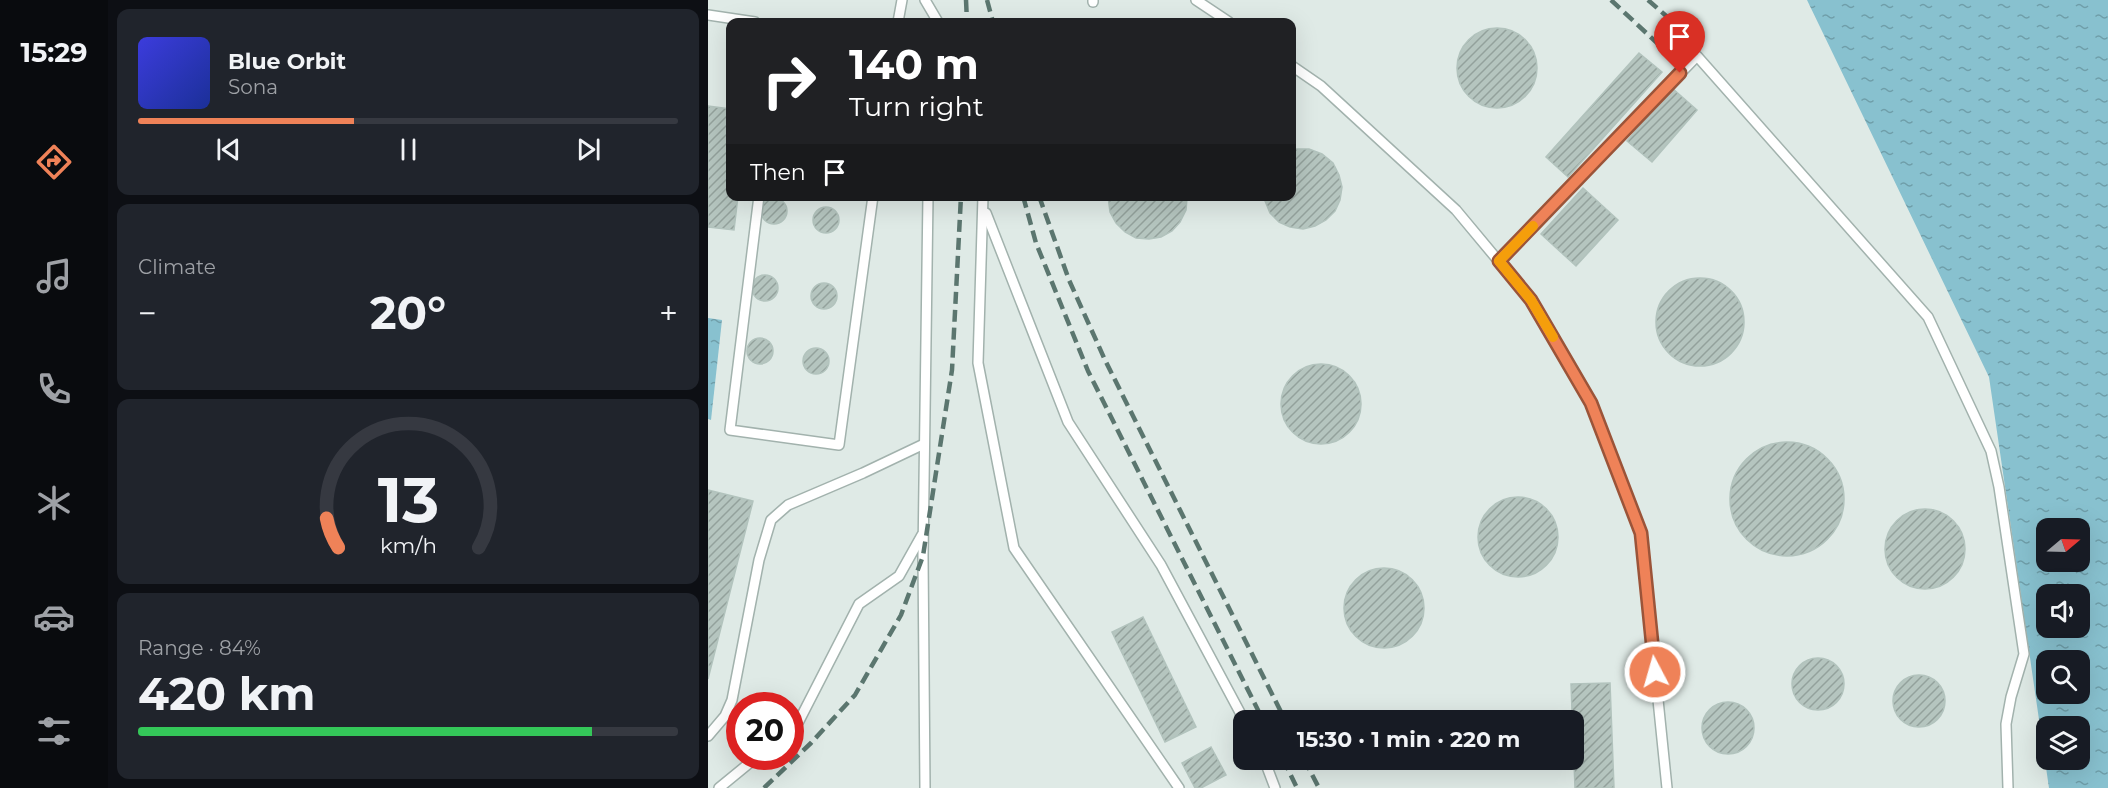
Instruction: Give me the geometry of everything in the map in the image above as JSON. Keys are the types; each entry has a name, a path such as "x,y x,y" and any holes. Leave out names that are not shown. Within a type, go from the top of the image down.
{"lane":[{"path":"899,18 902,0"},
{"path":"925,0 936,18"},
{"path":"1196,0 1223,18"},
{"path":"708,15 729,18"},
{"path":"1499,261 1697,56 1928,317 1991,451 1999,487 2024,654 2011,697 2006,724 2008,788"},
{"path":"1296,69 1321,86 1456,210 1531,300 1591,403 1641,533 1667,788"},
{"path":"758,201 730,430 839,445 872,201"},
{"path":"925,788 923,533 928,201"},
{"path":"983,201 978,363 1014,548 1179,788"},
{"path":"984,207 1068,422 1161,565 1239,710"},
{"path":"708,736 725,716 732,700 759,560 771,519 788,505 924,444"},
{"path":"804,711 859,604 899,576 923,533"},
{"path":"719,788 741,770"},
{"path":"1268,770 1275,788"}],"water":[{"path":"1807,0 2108,0 2108,788 2049,788 2046,770 2090,770 2090,716 2038,716 2037,704 2090,704 2090,650 2036,650 2036,699 1989,377"},
{"path":"708,318 722,320 711,420 708,419"}],"building":[{"path":"1497,28 1512,31 1525,40 1534,53 1537,68 1534,83 1525,96 1512,105 1497,108 1482,105 1469,96 1460,83 1457,68 1460,53 1469,40 1482,31"},
{"path":"1639,53 1662,72 1568,177 1546,157"},
{"path":"1672,88 1697,110 1652,162 1627,141"},
{"path":"708,106 726,108 726,201 737,201 734,230 708,227"},
{"path":"1296,149 1309,149 1322,154 1333,163 1342,187 1335,211 1326,220 1303,229 1279,222 1270,213 1265,201 1296,201"},
{"path":"1583,188 1618,220 1576,266 1541,234"},
{"path":"766,201 782,201 786,206 786,216 779,223 769,223 762,216 762,206"},
{"path":"1109,201 1187,201 1186,210 1172,231 1161,237 1149,239 1136,238 1125,232 1110,212"},
{"path":"826,207 835,211 839,220 835,229 826,233 817,229 813,220 817,211"},
{"path":"765,275 774,279 778,288 774,297 765,301 756,297 752,288 756,279"},
{"path":"1691,278 1709,278 1725,285 1737,297 1744,313 1744,331 1737,347 1725,359 1709,366 1691,366 1675,359 1663,347 1656,331 1656,313 1663,297 1675,285"},
{"path":"824,283 833,287 837,296 833,305 824,309 815,305 811,296 815,287"},
{"path":"760,338 769,342 773,351 769,360 760,364 751,360 747,351 751,342"},
{"path":"816,348 825,352 829,361 825,370 816,374 807,370 803,361 807,352"},
{"path":"1321,364 1336,367 1349,376 1358,389 1361,404 1358,419 1349,432 1336,441 1321,444 1306,441 1293,432 1284,419 1281,404 1284,389 1293,376 1306,367"},
{"path":"1787,442 1809,447 1827,459 1839,477 1844,499 1839,521 1827,539 1809,551 1787,556 1765,551 1747,539 1735,521 1730,499 1735,477 1747,459 1765,447"},
{"path":"708,490 753,501 708,679"},
{"path":"1518,497 1533,500 1546,509 1555,522 1558,537 1555,552 1546,565 1533,574 1518,577 1503,574 1490,565 1481,552 1478,537 1481,522 1490,509 1503,500"},
{"path":"1925,509 1940,512 1953,521 1962,534 1965,549 1962,564 1953,577 1940,586 1925,589 1910,586 1897,577 1888,564 1885,549 1888,534 1897,521 1910,512"},
{"path":"1384,568 1399,571 1412,580 1421,593 1424,608 1421,623 1412,636 1399,645 1384,648 1369,645 1356,636 1347,623 1344,608 1347,593 1356,580 1369,571"},
{"path":"1143,617 1196,727 1165,742 1112,632"},
{"path":"1818,658 1832,662 1840,670 1844,684 1840,698 1832,706 1818,710 1804,706 1796,698 1792,684 1796,670 1804,662"},
{"path":"1919,675 1933,679 1941,687 1945,701 1941,715 1933,723 1919,727 1905,723 1897,715 1893,701 1897,687 1905,679"},
{"path":"1610,683 1614,788 1575,788 1574,770 1584,770 1584,710 1572,710 1571,684"},
{"path":"1723,702 1733,702 1742,706 1750,714 1754,728 1750,742 1742,750 1733,754 1723,754 1714,750 1706,742 1702,733 1702,723 1706,714 1714,706"},
{"path":"1211,747 1226,775 1201,788 1195,788 1182,763"}],"railway":[{"path":"966,0 967,18"},
{"path":"987,0 992,18"},
{"path":"1611,0 1671,56"},
{"path":"1648,0 1689,36"},
{"path":"764,788 811,743 855,695 901,615 923,556 952,370 961,201"},
{"path":"1024,201 1036,243 1088,371 1258,710"},
{"path":"1041,201 1069,280 1105,360 1280,710"},
{"path":"1288,770 1297,788"},
{"path":"1310,770 1319,788"}],"slow traffic":[{"path":"1533,226 1499,261 1531,300 1553,337"}],"route":[{"path":"1655,672 1641,533 1591,403 1531,300 1499,261 1680,73"}]}
